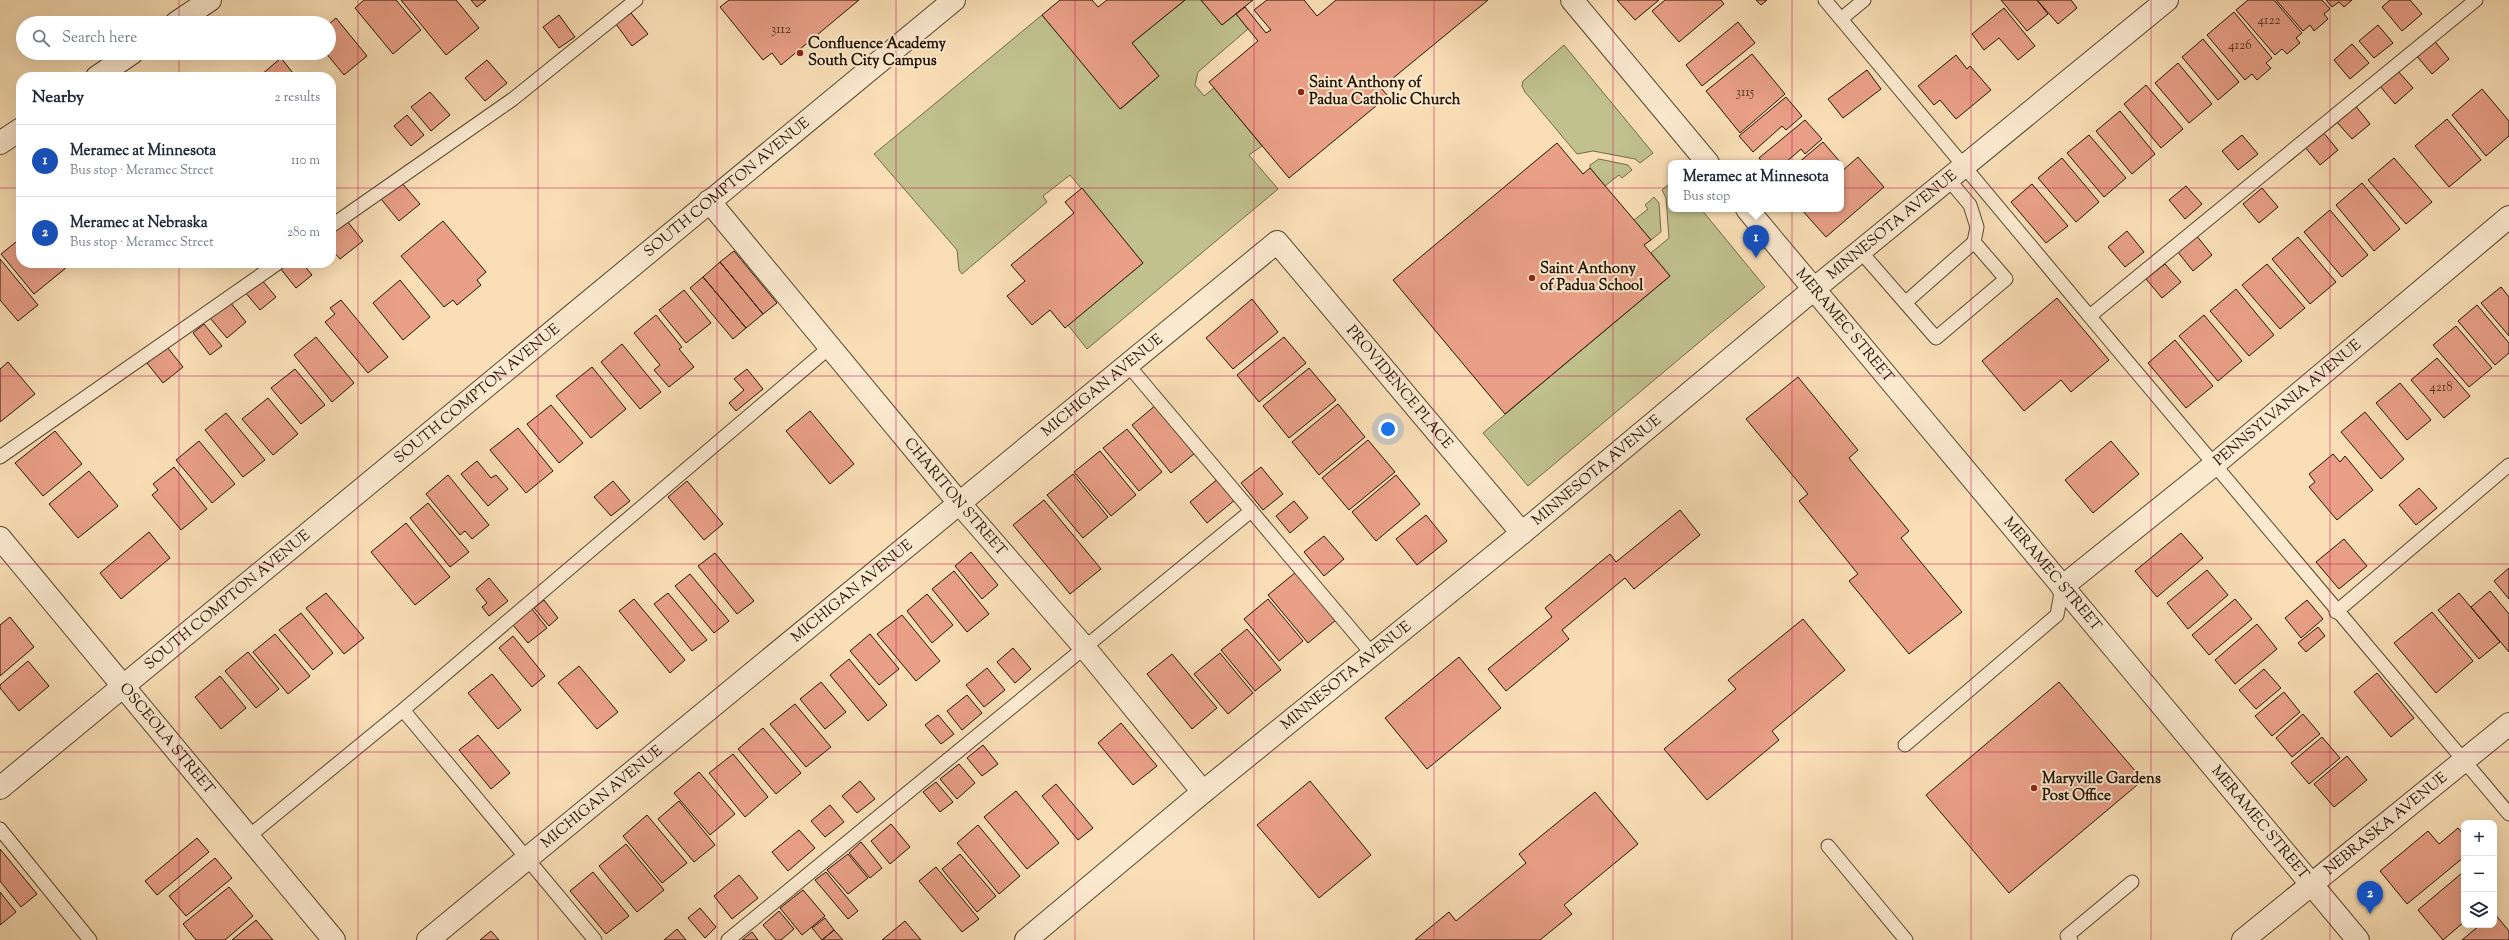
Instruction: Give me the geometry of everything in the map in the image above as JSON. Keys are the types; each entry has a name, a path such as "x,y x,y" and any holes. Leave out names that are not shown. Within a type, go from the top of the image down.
{"street":[{"path":"186,16 210,0"},
{"name":"SOUTH COMPTON AVENUE","path":"0,788 125,687 709,201 954,0"},
{"path":"1572,0 1705,160"},
{"name":"MINNESOTA AVENUE","path":"1026,940 1203,792 1522,533 1814,289 1957,174 2167,0"},
{"path":"104,72 122,60"},
{"path":"0,143 16,132"},
{"name":"CHARITON STREET","path":"709,201 960,504 1085,648 1203,792"},
{"name":"MERAMEC STREET","path":"1749,212 2358,940"},
{"name":"PENNSYLVANIA AVENUE","path":"2062,586 2215,464 2509,216"},
{"name":"MICHIGAN AVENUE","path":"428,940 1277,242"},
{"name":"PROVIDENCE PLACE","path":"1277,242 1522,533"},
{"name":"OSCEOLA STREET","path":"0,538 334,940"},
{"name":"NEBRASKA AVENUE","path":"2243,940 2509,724"}],"lane":[{"path":"336,223 513,99 636,0"},
{"path":"1825,0 1841,19 1957,174 2091,316 2336,612 2509,814"},
{"path":"1841,19 1864,0"},
{"path":"2091,316 2476,0"},
{"path":"1906,302 1974,242 1976,227 1970,205 1957,174"},
{"path":"1861,252 1936,338 2006,278 1974,242"},
{"path":"0,457 271,268"},
{"path":"248,837 403,710 830,347"},
{"path":"1128,365 1373,655"},
{"path":"2336,612 2509,465"},
{"path":"728,940 1251,511"},
{"path":"1905,745 2056,615 2062,586"},
{"path":"403,710 595,940"},
{"path":"0,829 90,940"},
{"path":"1828,846 1906,940"},
{"path":"2071,940 2067,936 2132,882"}],"green space":[{"path":"1185,0 1201,0 1222,25 1236,14 1248,29 1198,72 1195,85 1204,96 1214,88 1262,146 1249,155 1278,189 1087,349 1068,325 1143,263 1070,175 1043,196 1047,202 962,274 959,270 957,250 874,154 1042,15 1121,109 1159,76 1132,43"},
{"path":"1564,45 1653,153 1640,163 1635,159 1593,151 1577,154 1525,92 1522,86 1523,81"},
{"path":"1599,159 1628,165 1632,170 1622,178 1619,175 1605,186 1590,168 1590,165"},
{"path":"1668,185 1668,212 1703,212 1765,287 1528,486 1483,433 1670,276 1651,253 1669,238 1666,198 1662,190"},
{"path":"1654,197 1659,203 1661,232 1651,240 1634,220 1648,209 1645,205"}],"building":[{"path":"364,0 396,0 421,30 393,54 355,8"},
{"path":"401,0 456,0 479,28 446,55"},
{"path":"471,0 486,0 477,7"},
{"name":"Confluence Academy South City Campus","path":"729,0 859,0 781,65 772,53 763,60 720,7"},
{"path":"1060,0 1092,0 1098,7 1107,0 1185,0 1132,43 1159,76 1120,109 1042,15"},
{"path":"1201,0 1253,0 1222,25"},
{"name":"Saint Anthony of Padua Catholic Church","path":"1267,0 1304,0 1317,16 1336,0 1488,0 1381,88 1388,96 1289,178 1209,82 1258,41 1236,14 1245,7 1266,33 1271,30 1254,10"},
{"path":"1617,0 1659,0 1635,20"},
{"path":"1665,0 1721,0 1724,4 1679,42 1652,11"},
{"path":"1756,0 1767,0 1761,5"},
{"path":"2001,0 2037,0 2048,14 2027,31"},
{"path":"2037,0 2071,0 2077,8 2058,24"},
{"path":"2248,0 2274,0 2302,33 2296,38 2300,43 2287,54 2282,49 2275,55 2236,10"},
{"path":"2276,0 2322,0 2330,9 2324,14 2328,19 2314,31 2310,25 2303,31"},
{"path":"2326,0 2352,0 2344,7 2339,2 2332,7"},
{"path":"2390,0 2410,0 2422,14 2402,31 2382,7"},
{"path":"2004,8 2035,46 2018,60 1999,38 1984,50 1972,34"},
{"path":"2234,12 2272,58 2266,63 2271,68 2257,80 2252,74 2245,80 2207,35"},
{"path":"631,13 648,34 632,46 616,24"},
{"path":"559,15 575,37 559,48 543,27"},
{"path":"336,18 367,56 344,75 332,60 336,60"},
{"path":"1738,22 1755,43 1702,86 1686,65"},
{"path":"2378,25 2393,43 2374,58 2359,41"},
{"path":"2203,39 2239,82 2218,100 2182,57"},
{"path":"2433,39 2449,59 2432,74 2415,54"},
{"path":"2352,44 2369,63 2350,79 2334,60"},
{"path":"1752,54 1785,94 1740,133 1706,91"},
{"path":"1956,55 1967,69 1970,66 1991,90 1956,119 1940,100 1934,105 1918,86"},
{"path":"279,60 283,60 292,72 265,72"},
{"path":"487,60 507,83 485,101 465,78"},
{"path":"2178,63 2212,104 2189,123 2155,83"},
{"path":"1867,70 1881,89 1843,118 1828,99"},
{"path":"2397,70 2413,88 2395,104 2379,85"},
{"path":"2146,85 2183,129 2161,148 2124,104"},
{"path":"2482,89 2509,121 2509,136 2486,156 2452,115"},
{"path":"430,92 450,115 431,131 411,107"},
{"path":"1786,97 1802,116 1786,130 1782,126 1753,152 1739,136"},
{"path":"2354,104 2370,124 2352,139 2335,120"},
{"path":"2120,111 2155,154 2132,174 2096,131"},
{"path":"407,115 424,135 411,146 394,126"},
{"path":"2447,119 2481,160 2449,187 2415,146"},
{"path":"1805,120 1822,139 1805,154 1801,149 1788,160 1761,160 1759,158"},
{"path":"2322,131 2338,150 2320,165 2304,146"},
{"path":"2089,135 2126,178 2104,197 2067,153"},
{"path":"2242,135 2258,154 2238,170 2222,151"},
{"path":"1823,142 1838,160 1802,160"},
{"name":"Saint Anthony of Padua School","path":"1557,143 1583,174 1590,168 1651,240 1644,245 1670,276 1505,414 1393,280"},
{"path":"1858,157 1884,187 1826,237 1804,212 1844,212 1844,169"},
{"path":"2062,158 2099,202 2076,222 2038,178"},
{"path":"2394,158 2432,202 2406,224 2368,180"},
{"path":"401,182 420,204 399,221 381,199"},
{"path":"2362,183 2400,229 2374,251 2336,205"},
{"path":"2032,184 2068,226 2046,243 2011,202"},
{"path":"2186,186 2202,204 2185,219 2169,200"},
{"path":"1082,188 1143,263 1065,328 1050,310 1032,325 1007,296 1025,281 1011,265 1074,213 1065,202"},
{"path":"2262,188 2278,207 2259,223 2243,204"},
{"path":"2330,210 2368,255 2342,277 2304,232"},
{"path":"347,221 363,241 340,259 336,255 336,231"},
{"path":"443,221 486,272 477,280 481,285 457,305 453,300 444,307 401,256"},
{"path":"2127,231 2144,252 2125,267 2108,247"},
{"path":"2196,235 2212,255 2193,271 2177,251"},
{"path":"2298,237 2336,282 2310,304 2272,259"},
{"path":"16,242 16,268 66,268 34,294 1,254"},
{"path":"734,251 777,303 763,314 720,262"},
{"path":"0,259 38,305 18,321 0,300"},
{"path":"720,262 763,314 746,328 703,277"},
{"path":"2165,264 2181,282 2162,298 2146,279"},
{"path":"2267,264 2305,308 2280,329 2242,285"},
{"path":"280,268 306,268 312,275 296,288"},
{"path":"703,277 746,328 733,339 690,288"},
{"path":"261,279 276,297 260,310 245,292"},
{"path":"400,280 430,317 403,340 373,303"},
{"path":"2501,287 2509,297 2509,336 2481,303"},
{"path":"2236,289 2274,335 2249,356 2210,311"},
{"path":"684,290 711,323 686,343 659,310"},
{"path":"2057,298 2109,360 2071,392 2061,380 2024,411 1982,361"},
{"path":"1252,299 1278,332 1233,369 1206,338"},
{"path":"341,300 388,357 368,373 325,322 335,314 330,308"},
{"path":"230,302 246,322 227,338 210,318"},
{"path":"2477,305 2509,343 2509,353 2495,365 2458,321"},
{"path":"656,315 682,347 679,349 694,367 669,387 654,370 660,365 634,333"},
{"path":"2204,315 2242,361 2218,381 2179,336"},
{"path":"204,324 222,346 210,355 193,333"},
{"path":"2456,326 2492,368 2469,387 2433,345"},
{"path":"316,337 354,383 332,402 294,355"},
{"path":"1284,337 1306,363 1259,402 1237,375"},
{"path":"2175,340 2213,386 2186,408 2148,363"},
{"path":"622,344 661,392 640,409 601,362"},
{"path":"167,347 183,367 163,383 147,363"},
{"path":"2437,358 2470,396 2444,418 2411,380"},
{"path":"8,362 35,394 0,422 0,369"},
{"path":"592,367 626,409 591,438 556,396"},
{"path":"1309,368 1336,400 1289,438 1263,406"},
{"path":"295,369 325,405 301,424 271,388"},
{"path":"747,369 763,389 736,411 729,403 744,390 734,379"},
{"path":"1798,377 1858,450 1849,458 1909,531 1901,538 1962,612 1909,654 1849,581 1858,574 1799,501 1808,494 1746,419"},
{"path":"2400,383 2431,420 2407,440 2376,403"},
{"path":"268,398 298,434 273,455 242,419"},
{"path":"1338,404 1365,437 1319,475 1292,442"},
{"path":"551,405 583,443 559,463 527,424"},
{"path":"1156,405 1195,453 1171,473 1132,425"},
{"path":"810,411 854,464 830,484 786,431"},
{"path":"2365,412 2404,459 2381,479 2341,432"},
{"path":"226,413 265,460 243,477 205,430"},
{"path":"518,428 553,471 526,493 490,450"},
{"path":"1127,429 1162,472 1139,491 1103,448"},
{"path":"55,431 82,464 43,496 15,463"},
{"path":"1368,440 1395,472 1349,510 1322,478"},
{"path":"199,441 235,484 212,503 176,460"},
{"path":"2111,441 2139,474 2093,513 2065,480"},
{"path":"1100,451 1136,495 1111,516 1074,472"},
{"path":"2333,454 2340,462 2345,456 2373,490 2337,520 2309,487 2315,482 2309,474"},
{"path":"477,461 491,478 496,475 508,489 488,506 461,474"},
{"path":"174,467 207,509 181,530 152,495 158,490 153,484"},
{"path":"1261,467 1283,494 1263,510 1241,483"},
{"path":"89,471 118,506 78,538 49,504"},
{"path":"1073,474 1108,517 1083,538 1047,495"},
{"path":"448,475 489,525 472,539 465,531 460,535 426,494"},
{"path":"1396,475 1420,504 1376,541 1352,512"},
{"path":"1219,478 1236,499 1207,523 1190,502"},
{"path":"613,481 630,501 611,516 594,497"},
{"path":"687,481 723,524 704,540 668,497"},
{"path":"2419,488 2437,508 2416,525 2399,505"},
{"path":"1044,500 1101,569 1070,594 1013,525"},
{"path":"1294,501 1308,518 1290,533 1276,516"},
{"path":"428,503 469,552 450,567 410,518"},
{"path":"1680,510 1700,535 1634,589 1625,578 1562,630 1569,639 1506,691 1488,669 1552,617 1545,608 1610,554 1616,562"},
{"path":"1426,515 1447,541 1417,565 1396,539"},
{"path":"406,523 450,577 415,605 371,552"},
{"path":"149,532 170,558 121,599 100,573"},
{"path":"2181,533 2203,558 2157,597 2135,571"},
{"path":"1324,536 1344,559 1324,576 1304,552"},
{"path":"2344,539 2367,566 2339,589 2316,562"},
{"path":"971,552 998,585 982,599 955,566"},
{"path":"715,553 754,601 737,614 698,566"},
{"path":"2509,568 2509,599 2494,581"},
{"path":"2207,570 2228,595 2188,629 2167,603"},
{"path":"954,571 989,614 967,632 932,589"},
{"path":"1296,572 1336,620 1308,643 1268,595"},
{"path":"690,574 729,621 714,633 675,586"},
{"path":"489,578 508,601 489,616 482,607 487,603 476,589"},
{"path":"2490,591 2509,614 2509,652 2471,607"},
{"path":"326,593 364,638 344,654 306,608"},
{"path":"668,593 707,640 692,651 654,604"},
{"path":"2459,593 2500,642 2479,659 2438,610"},
{"path":"927,594 953,625 932,643 907,611"},
{"path":"634,599 685,660 670,673 619,611"},
{"path":"1268,599 1303,641 1279,661 1244,619"},
{"path":"2235,599 2252,619 2209,655 2192,635"},
{"path":"544,600 558,618 549,626 534,608"},
{"path":"2307,600 2323,619 2301,638 2285,618"},
{"path":"532,609 547,628 528,643 513,625"},
{"path":"2432,612 2473,661 2436,693 2394,643"},
{"path":"301,613 333,653 313,670 279,630"},
{"path":"902,615 940,661 916,681 877,634"},
{"path":"10,617 34,647 0,676 0,625"},
{"path":"1803,619 1845,670 1772,731 1779,740 1707,800 1664,749 1736,689 1728,680"},
{"path":"2257,624 2277,649 2235,684 2215,660"},
{"path":"2318,627 2325,636 2306,652 2298,643"},
{"path":"1247,629 1281,670 1255,691 1221,650"},
{"path":"275,634 310,676 288,694 253,652"},
{"path":"870,634 899,669 879,685 850,651"},
{"path":"513,636 545,676 532,687 499,648"},
{"path":"1013,648 1031,669 1015,683 997,662"},
{"path":"248,652 279,689 256,708 225,671"},
{"path":"1220,653 1253,693 1228,714 1194,674"},
{"path":"1172,654 1217,708 1192,729 1147,674"},
{"path":"1459,657 1501,708 1427,769 1385,718"},
{"path":"849,659 887,705 868,721 830,675"},
{"path":"28,661 49,686 19,711 0,688 0,685"},
{"path":"579,666 618,712 597,729 558,683"},
{"path":"987,668 1005,690 984,707 966,685"},
{"path":"2264,669 2281,688 2256,709 2239,690"},
{"path":"2377,673 2414,718 2391,737 2354,692"},
{"path":"492,674 521,710 498,729 468,693"},
{"path":"220,676 246,708 221,729 195,697"},
{"path":"821,682 846,712 825,729 800,699"},
{"name":"Maryville Gardens Post Office","path":"2059,682 2143,780 2009,893 1926,795"},
{"path":"2284,692 2300,712 2272,736 2255,716"},
{"path":"967,695 982,713 962,730 947,711"},
{"path":"795,704 831,747 806,767 770,724"},
{"path":"2303,714 2320,734 2292,757 2276,738"},
{"path":"938,715 954,734 941,744 925,725"},
{"path":"1121,723 1157,766 1133,785 1098,743"},
{"path":"763,728 801,773 776,794 738,749"},
{"path":"478,735 510,773 491,789 459,750"},
{"path":"2322,737 2340,758 2309,784 2291,763"},
{"path":"983,745 998,764 982,776 967,758"},
{"path":"733,754 768,797 745,817 709,773"},
{"path":"2347,756 2367,780 2334,807 2314,784"},
{"path":"959,764 975,783 957,799 940,779"},
{"path":"699,772 735,814 710,835 674,793"},
{"path":"860,781 875,799 857,813 842,796"},
{"path":"1310,781 1371,855 1319,898 1257,825"},
{"path":"936,782 953,802 940,812 923,792"},
{"path":"1056,784 1093,828 1078,840 1042,796"},
{"path":"1016,791 1059,843 1027,869 984,817"},
{"path":"1595,792 1638,844 1564,905 1572,914 1540,940 1415,940 1449,912 1456,921 1526,863 1519,854"},
{"path":"679,801 715,845 694,862 658,819"},
{"path":"830,805 844,822 825,837 811,821"},
{"path":"647,815 687,863 662,883 623,836"},
{"path":"891,824 910,847 890,864 871,841"},
{"path":"978,825 1020,876 999,894 957,843"},
{"path":"2458,828 2461,832 2461,859 2407,904 2380,871 2428,831 2439,844"},
{"path":"799,830 815,848 788,871 772,852"},
{"path":"197,838 209,852 157,895 145,881"},
{"path":"861,842 882,868 870,878 849,853"},
{"path":"626,844 664,890 637,912 599,866"},
{"path":"0,849 37,894 21,907 0,881"},
{"path":"848,854 868,878 848,894 827,870"},
{"path":"960,854 996,896 977,912 942,869"},
{"path":"215,858 232,878 186,916 169,896"},
{"path":"936,867 979,919 962,932 919,881"},
{"path":"593,872 629,916 606,934 570,891"},
{"path":"826,872 858,911 848,919 815,880"},
{"path":"2461,874 2461,925 2443,940 2418,910"},
{"path":"739,875 758,898 732,919 714,896"},
{"path":"229,887 253,916 225,940 196,940 183,924"},
{"path":"803,890 825,916 802,935 780,908"},
{"path":"0,892 16,912 0,925"},
{"path":"700,908 716,927 705,938 688,918"},
{"path":"779,911 794,929 781,940 776,940 763,925"},
{"path":"2497,917 2509,931 2509,940 2462,940 2476,928 2497,928"},
{"path":"825,918 834,930 822,940 812,928"},
{"path":"256,920 273,940 232,940"},
{"path":"905,921 921,940 882,940"},
{"path":"677,929 686,940 664,940"},
{"path":"834,930 843,940 822,940"},
{"path":"491,931 499,940 480,940"},
{"path":"752,932 758,940 742,940"}],"place":[{"name":"Confluence Academy South City Campus","path":"800,53"},
{"name":"Saint Anthony of Padua Catholic Church","path":"1301,92"},
{"name":"Meramec at Minnesota","path":"1756,258"},
{"name":"Saint Anthony of Padua School","path":"1532,278"},
{"name":"Maryville Gardens Post Office","path":"2034,788"},
{"name":"Meramec at Nebraska","path":"2370,914"}]}
